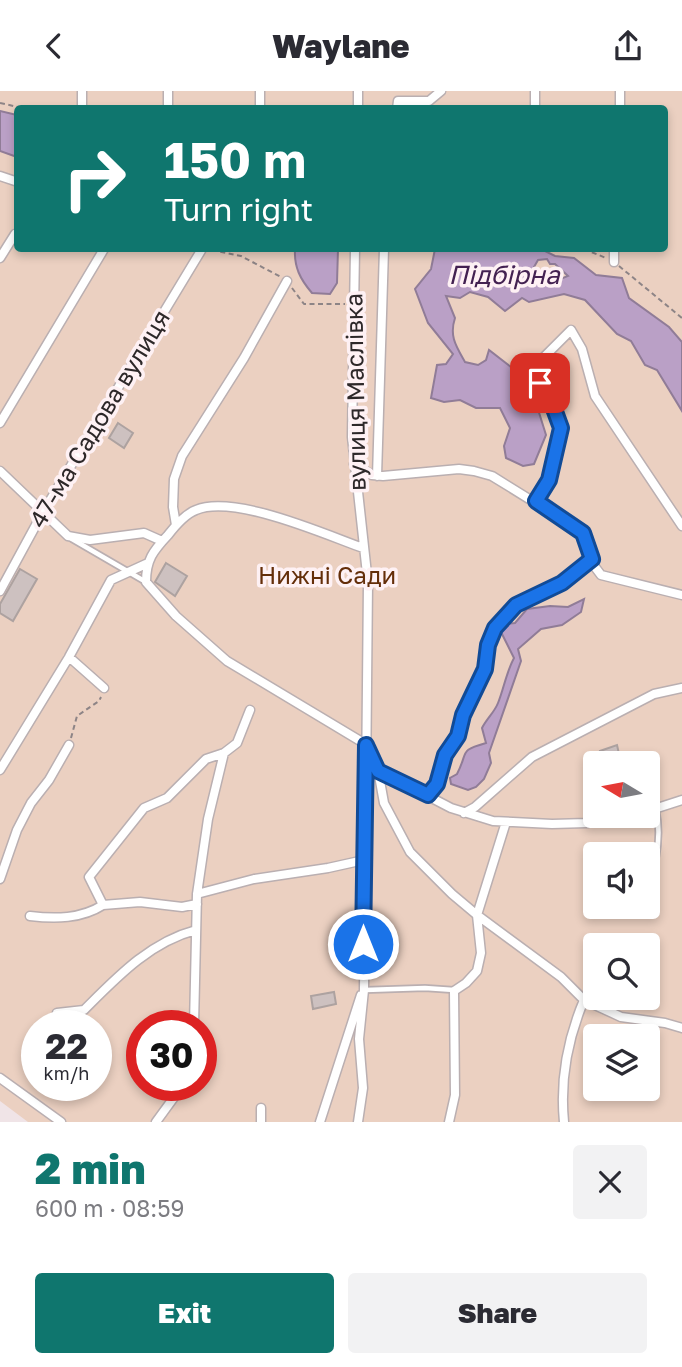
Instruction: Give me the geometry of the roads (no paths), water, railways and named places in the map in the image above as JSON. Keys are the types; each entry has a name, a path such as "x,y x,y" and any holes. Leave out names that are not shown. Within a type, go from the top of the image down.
{"street":[{"path":"398,105 429,101 441,91"},
{"path":"0,258 14,236"},
{"path":"0,423 102,252"},
{"name":"47-ма Садова вулиця","path":"0,591 43,512 200,252"},
{"name":"вулиця Маслівка","path":"355,252 352,403 354,464 369,583 364,990 360,1050 363,1088 358,1122"},
{"path":"377,476 384,252"},
{"path":"614,252 614,262"},
{"path":"176,525 173,507 174,479 181,456 244,358 287,281"},
{"path":"536,501 549,480 561,428 549,395 530,371 571,330 582,349 595,396 682,526"},
{"path":"354,464 377,476 459,469 492,476 536,501 583,533 593,563 601,575 682,596"},
{"path":"0,471 68,536 90,540 144,533 162,541"},
{"path":"0,770 69,657 111,580 146,564 176,525 194,510 214,505 232,507 278,518 363,548"},
{"path":"428,795 437,784 445,755 458,736 463,715 485,669 488,645 495,628 516,605 562,583 593,563"},
{"path":"146,564 146,582 176,616 227,661 366,745 378,771 384,803 410,852 477,915 561,977 583,999"},
{"path":"69,657 104,688"},
{"path":"464,813 475,807 532,757 654,694 682,688"},
{"path":"103,905 89,877 144,808 167,798 206,759 224,753 237,743 250,710"},
{"path":"0,879 17,830 31,803 49,780 69,745"},
{"path":"194,1010 197,894 208,819 224,753"},
{"path":"378,771 464,813 506,822 583,823"},
{"path":"660,807 682,800"},
{"path":"449,1122 455,1095 454,991 477,971 481,953 477,915 506,822"},
{"path":"197,894 254,879 364,860"},
{"path":"30,916 52,919 89,914 103,905 140,902 182,907 197,904"},
{"path":"84,1010 119,974 173,936 197,930"},
{"path":"320,1122 356,1007 364,990"},
{"path":"564,1122 566,1057 583,1002"},
{"path":"606,1010 621,1017 682,1028"},
{"path":"341,1053 348,1047 360,1050"},
{"path":"0,1078 61,1122"},
{"path":"156,1122 171,1101"},
{"path":"261,1108 261,1122"}],"lane":[{"path":"397,91 398,105"},
{"path":"68,536 146,582"},
{"path":"364,990 425,988 454,991"}],"water":[{"path":"0,111 14,114 14,156 0,151"},
{"path":"295,252 338,252 337,283 330,294 312,293 301,278"},
{"name":"Підбірна","path":"434,252 547,252 555,256 574,258 596,275 622,278 629,298 669,327 682,342 682,411 657,370 645,365 631,341 617,334 585,300 564,294 529,302 522,298 505,311 488,297 470,292 460,298 446,296 455,318 454,341 465,362 478,365 486,360 489,350 516,371 536,403 546,435 534,464 523,466 506,458 504,446 510,428 500,408 476,408 460,400 444,402 431,398 437,365 446,364 453,354 428,323 415,289 431,269","holes":["547,259 550,264 555,264 568,276 548,284 545,279 534,282 530,274 538,260"]},
{"path":"584,599 581,612 562,625 541,629 518,649 521,661 489,753 491,763 484,779 468,790 451,784 450,778 457,774 468,750 486,743 482,728 495,710 514,658 501,632 506,624 515,623 527,609 568,607"}],"park label":[{"name":"Нижні Сади","path":"327,576"}]}
